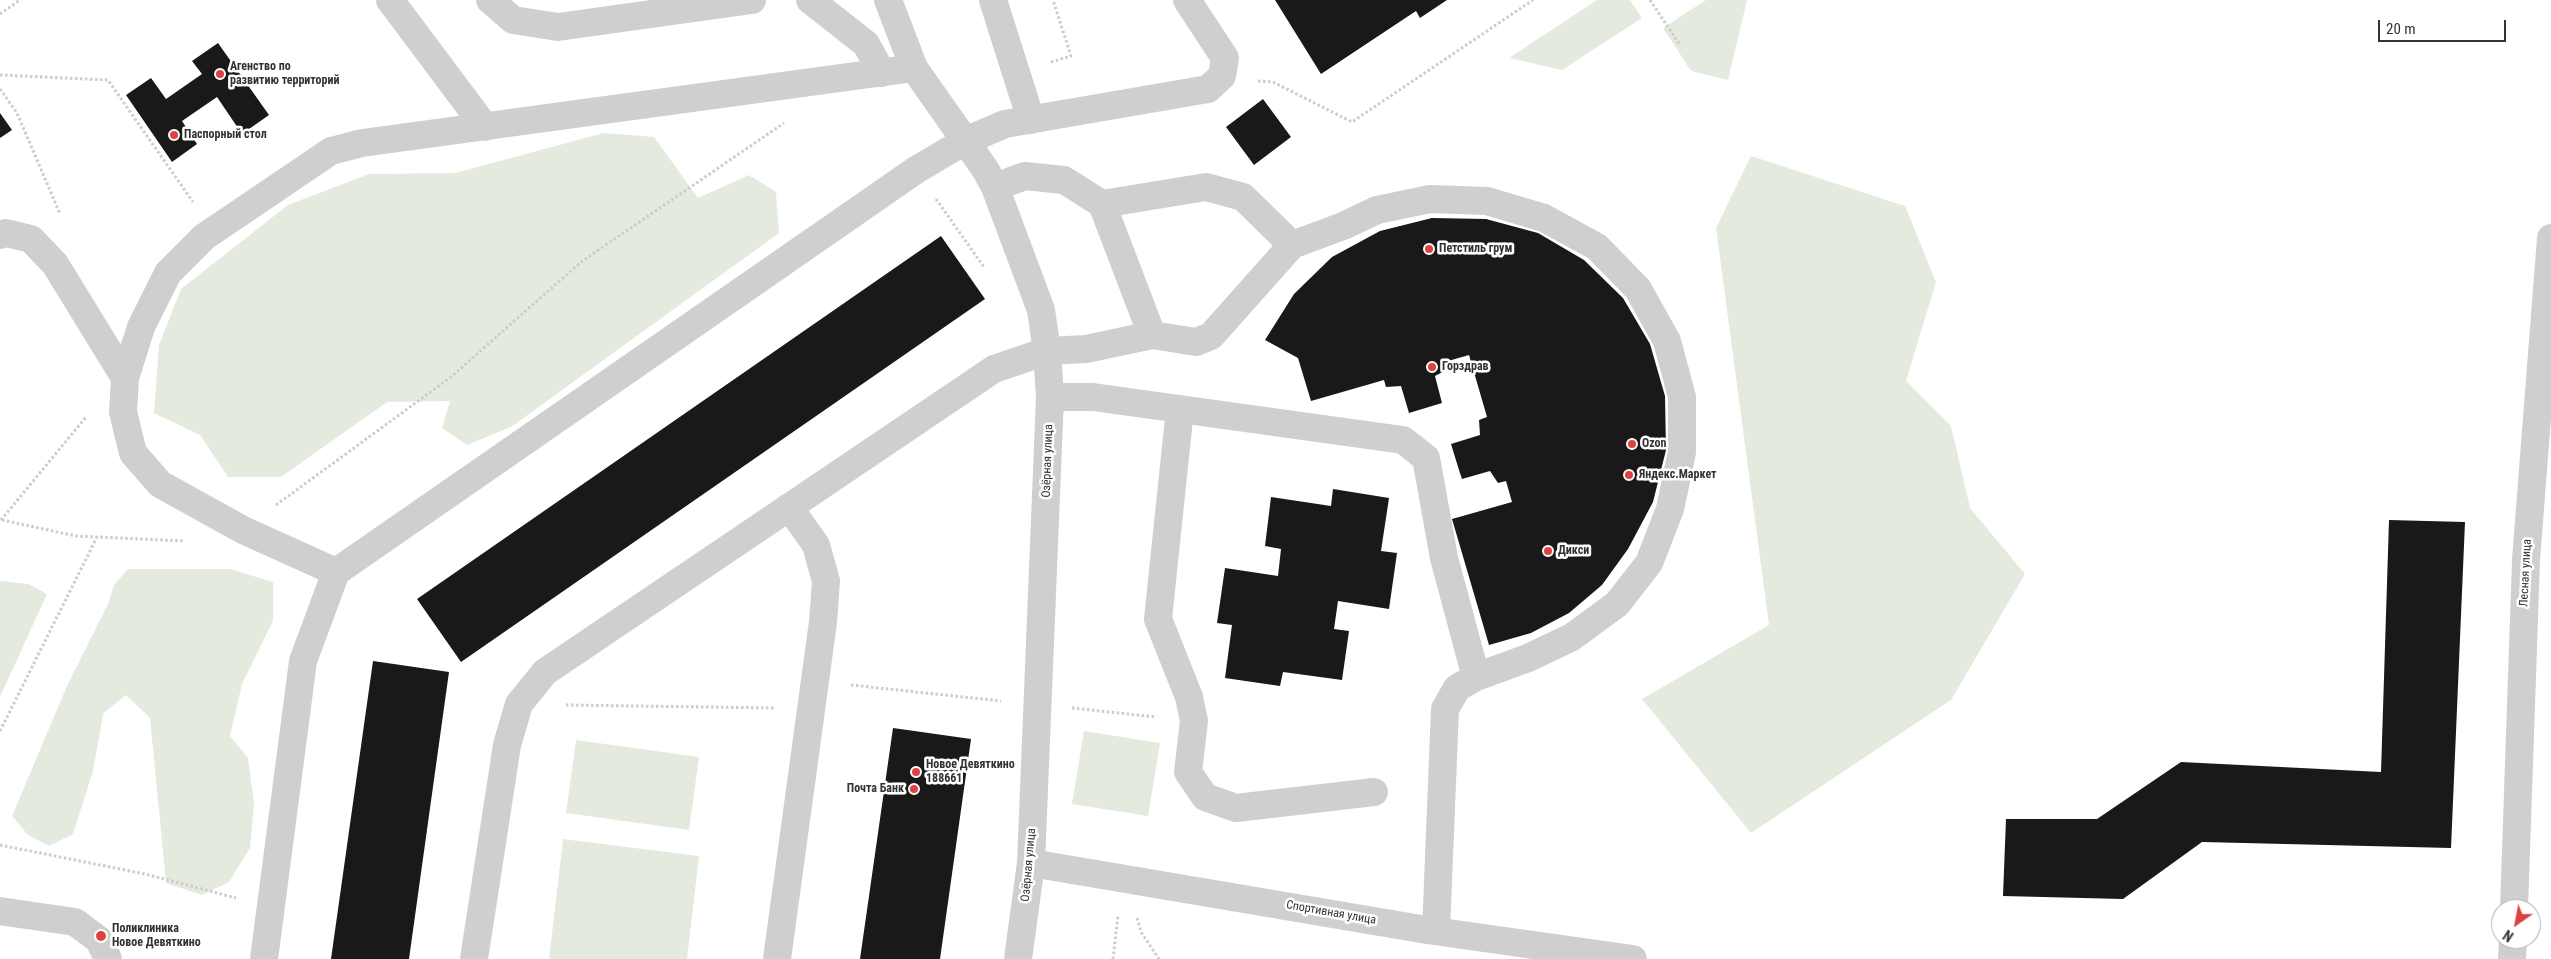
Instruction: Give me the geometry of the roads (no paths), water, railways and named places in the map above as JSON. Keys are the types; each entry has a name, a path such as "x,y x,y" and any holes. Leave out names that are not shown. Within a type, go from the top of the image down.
{"street":[{"path":"390,0 484,127"},
{"path":"490,0 513,20 558,27 752,0"},
{"path":"810,0 866,44 882,73"},
{"name":"Озёрная улица","path":"888,0 914,68 996,187 1041,310 1047,351 1050,397 1031,863 1018,959"},
{"path":"993,0 1031,120"},
{"path":"264,959 303,661 336,572 916,170 965,142 1005,124 1208,89 1222,76 1225,58 1187,0"},
{"path":"336,572 243,530 160,484 133,453 123,412 125,378 141,327 168,273 213,231 331,151 362,143 914,68"},
{"path":"996,187 1025,176 1064,180 1102,204 1152,335"},
{"path":"1102,204 1206,187 1243,197 1292,245"},
{"path":"474,959 507,745 519,704 545,672 994,369 1047,351 1086,349 1152,335 1196,342 1210,336 1292,245 1343,226 1377,210 1430,199 1488,201 1544,218 1597,247 1638,289 1667,341 1682,397 1682,452 1670,509 1648,563 1617,604 1572,637 1528,658 1476,677 1457,688 1446,709 1436,931"},
{"path":"0,235 6,233 31,239 56,264 125,378"},
{"name":"Лесная улица","path":"2514,899 2526,560 2551,238"},
{"path":"1050,397 1093,397 1403,440 1426,458 1444,558 1476,677"},
{"path":"1180,409 1158,618 1188,698 1194,721 1188,772 1205,797 1236,808 1374,792"},
{"path":"777,959 810,708 824,622 826,581 816,545 789,507"},
{"name":"Спортивная улица","path":"1031,863 1436,931 1633,959"},
{"path":"0,911 74,922 99,940 108,959"}],"place":[{"name":"Агенство по развитию территорий","path":"220,74"},
{"name":"Паспорный стол","path":"174,135"},
{"name":"Петстиль грум","path":"1429,249"},
{"name":"Горздрав","path":"1432,367"},
{"name":"Ozon","path":"1632,444"},
{"name":"Яндекс.Маркет","path":"1629,475"},
{"name":"Дикси","path":"1548,551"},
{"name":"Новое Девяткино 188661","path":"916,772"},
{"name":"Почта Банк","path":"914,789"},
{"name":"Поликлиника Новое Девяткино","path":"101,936"}]}
